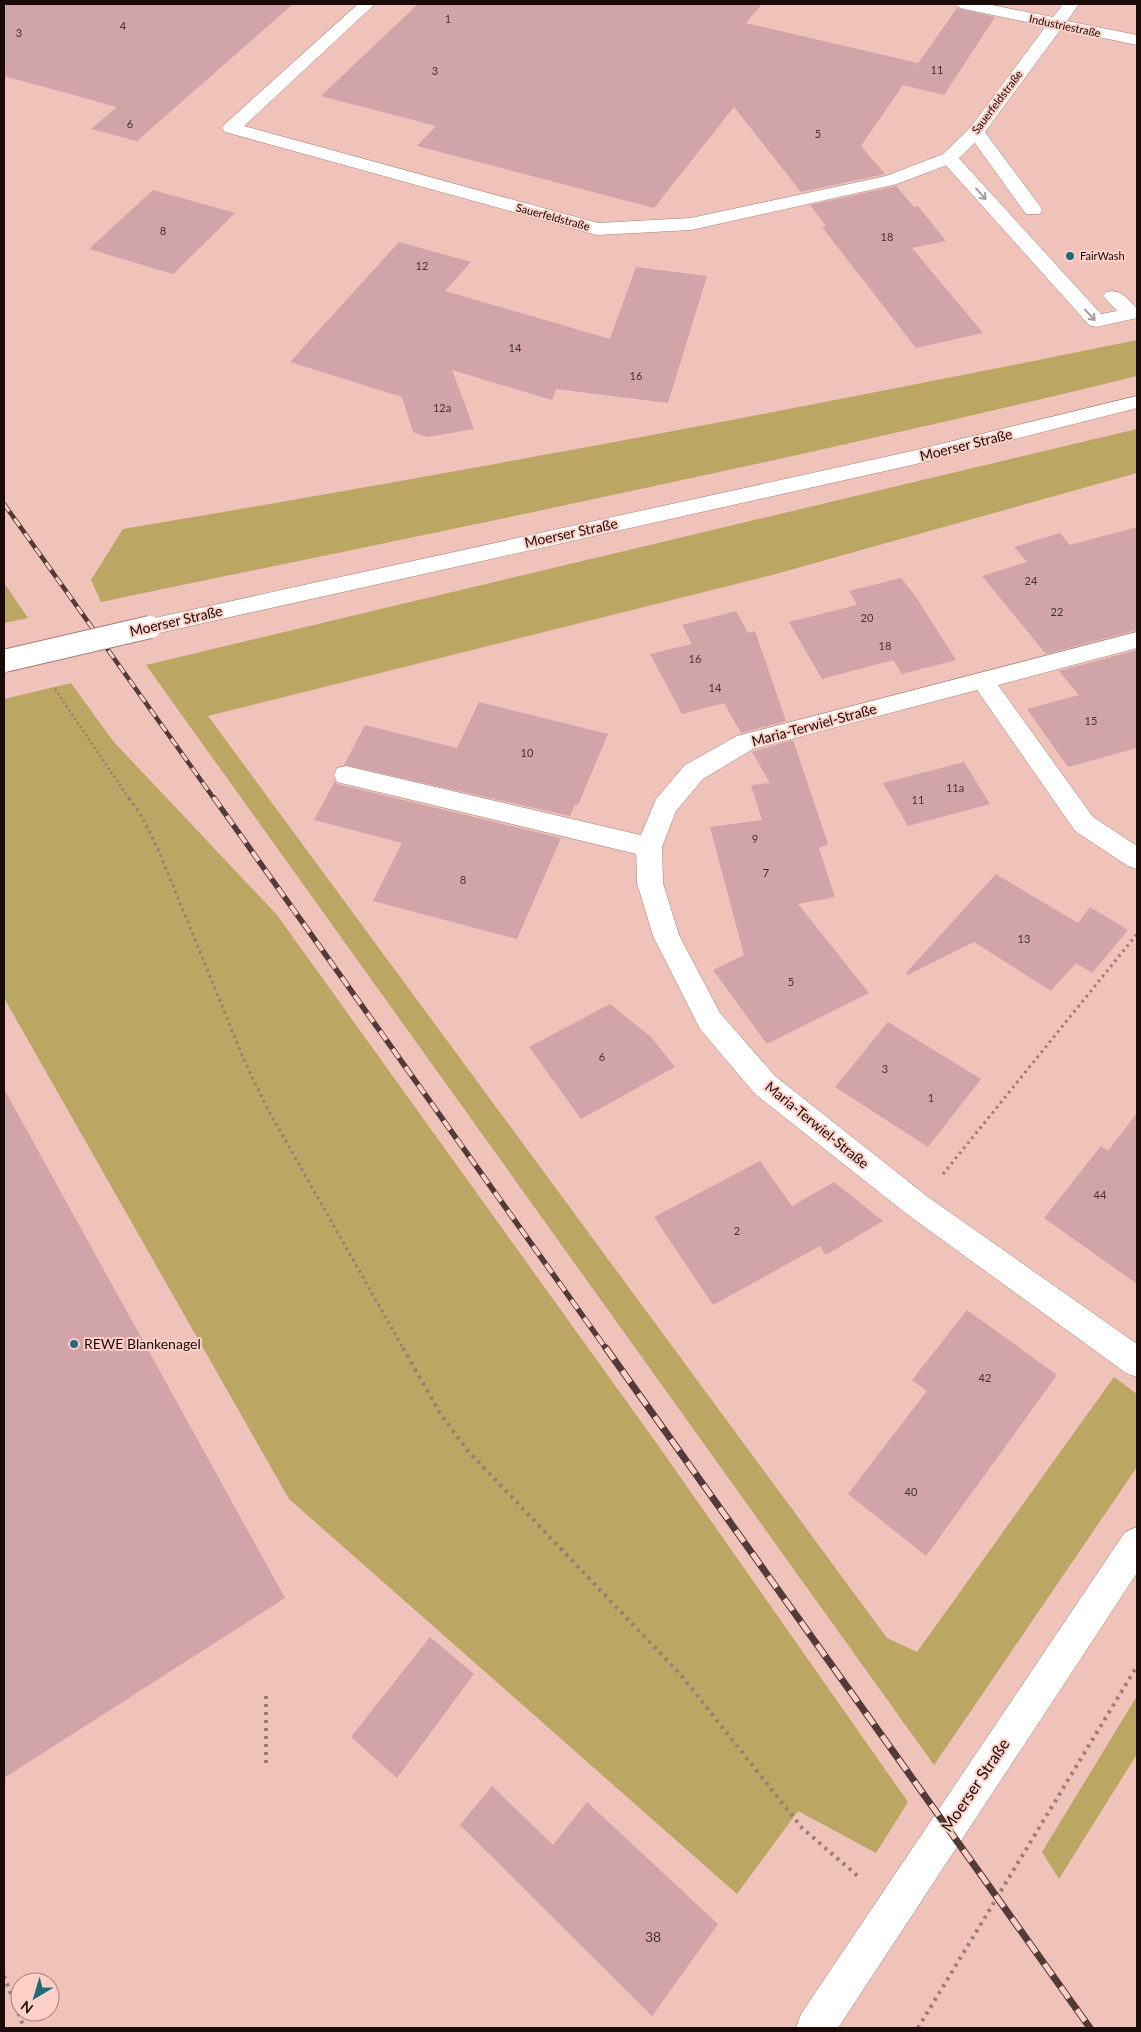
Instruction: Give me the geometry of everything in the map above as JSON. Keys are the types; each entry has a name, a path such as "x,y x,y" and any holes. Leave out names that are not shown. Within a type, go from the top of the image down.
{"street":[{"name":"Sauerfeldstraße","path":"367,4 231,128 597,229 691,224 891,180 949,158 976,132 1058,25 1071,4"},
{"name":"Industriestraße","path":"964,4 1137,40"},
{"path":"976,132 1033,210"},
{"path":"949,158 1096,321 1130,314 1113,296"},
{"name":"Moerser Straße","path":"4,661 912,458 1137,402"},
{"name":"Maria-Terwiel-Straße","path":"1137,640 746,742 694,772 665,806 649,847 650,883 666,936 710,1021 765,1084 918,1206 1137,1362"},
{"path":"982,680 1084,824 1137,859"},
{"path":"346,775 649,847"},
{"name":"Moerser Straße","path":"814,2028 1137,1544"}],"path":[{"path":"49,680 142,817 158,849 266,1106 440,1413 467,1450 681,1674 732,1742 802,1828 894,1908"},
{"path":"918,1206 1137,934"},
{"path":"918,2028 998,1899 1137,1666"},
{"path":"266,1696 266,1766"},
{"path":"4,1976 24,2028"}],"shaded area":[{"path":"1137,340 1137,376 879,437 620,494 101,602 91,580 123,529 631,439"},
{"path":"1137,429 1137,473 772,575 208,716 887,1638 917,1652 1114,1377 1137,1394 1137,1467 934,1765 146,665"},
{"path":"4,583 28,618 4,623"},
{"path":"71,683 113,741 277,915 655,1441 908,1802 876,1853 798,1811 737,1894 289,1499 4,998 4,699"},
{"path":"1137,1696 1137,1754 1059,1879 1042,1852"}],"building":[{"path":"4,4 293,4 137,141 91,129 117,107 4,76"},
{"path":"418,4 762,4 746,23 918,63 861,146 885,174 801,192 734,107 654,208 417,146 436,126 321,96"},
{"path":"957,8 995,17 944,95 903,85"},
{"path":"896,186 914,207 918,206 946,241 912,248 983,333 916,348 822,227 826,226 810,205"},
{"path":"153,190 235,213 173,274 89,249"},
{"path":"399,242 471,262 445,291 610,339 636,267 707,276 668,403 556,389 552,400 452,370 474,429 427,437 413,432 402,397 290,362"},
{"path":"1137,527 1137,630 1046,654 982,576 1027,562 1014,547 1060,533 1070,545"},
{"path":"901,578 916,597 956,660 902,674 893,660 822,679 789,622 857,605 849,591"},
{"path":"736,611 748,633 755,631 786,721 741,733 724,703 682,714 650,654 692,644 682,625"},
{"path":"1137,650 1137,748 1068,767 1027,709 1079,695 1059,671"},
{"path":"479,702 608,734 578,805 575,804 570,816 344,765 365,725 457,748"},
{"path":"793,740 828,844 819,848 835,897 798,904 869,993 767,1044 713,970 744,955 710,827 762,820 751,785 770,783 752,752"},
{"path":"964,762 990,804 908,826 883,783"},
{"path":"335,781 337,784 561,838 517,939 373,901 402,843 314,820"},
{"path":"996,874 1078,923 1090,907 1128,930 1092,973 1076,963 1051,991 974,942 908,975 906,973"},
{"path":"610,1004 651,1037 675,1067 581,1119 529,1047"},
{"path":"888,1022 981,1079 928,1147 835,1087"},
{"name":"REWE Blankenagel","path":"4,1089 285,1598 4,1778"},
{"path":"1137,1113 1137,1284 1044,1218 1101,1146 1108,1151"},
{"path":"760,1161 792,1206 834,1182 883,1221 826,1255 820,1246 713,1305 654,1217"},
{"path":"967,1310 1057,1375 926,1556 848,1494 927,1391 912,1380"},
{"path":"430,1637 474,1674 397,1778 351,1737"},
{"path":"492,1786 553,1845 587,1802 718,1924 652,2016 460,1825"}],"railway":[{"path":"4,504 215,800"},
{"path":"214,798 607,1350"},
{"path":"606,1348 1090,2028"}],"place":[{"name":"FairWash","path":"1070,256"},
{"name":"REWE Blankenagel","path":"74,1344"}]}
